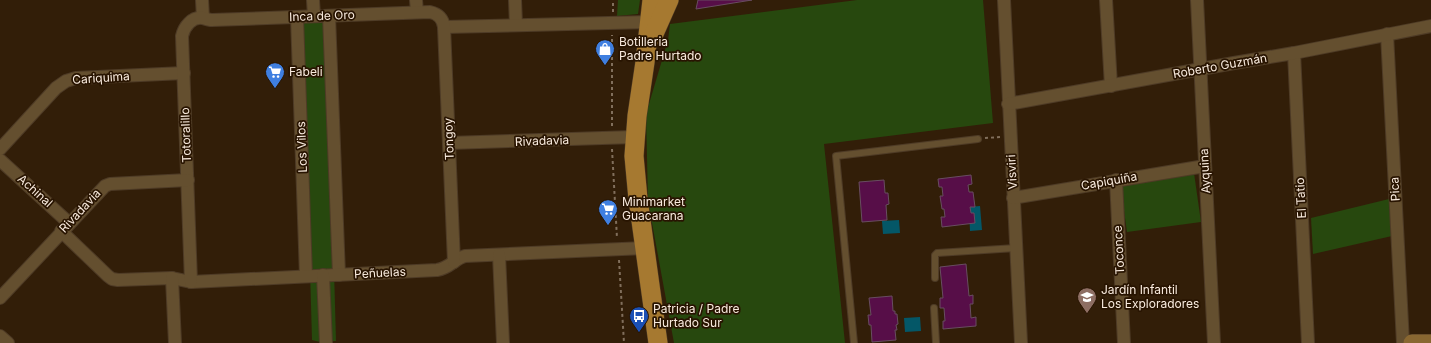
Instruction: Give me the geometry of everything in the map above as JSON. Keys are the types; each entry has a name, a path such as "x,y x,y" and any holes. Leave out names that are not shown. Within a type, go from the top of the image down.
{"main road":[{"path":"652,0 634,137 634,173 658,343"},
{"path":"645,62 652,38 669,0"}],"street":[{"path":"202,0 203,18"},
{"path":"313,0 314,16"},
{"path":"416,0 417,12"},
{"path":"515,0 516,25"},
{"name":"Visviri","path":"1004,0 1021,343"},
{"path":"1106,0 1111,86"},
{"name":"Ayquina","path":"1197,0 1214,343"},
{"name":"Inca de Oro","path":"203,18 212,20 430,12 442,22 516,25 649,22"},
{"path":"330,16 339,275"},
{"name":"Los Vilos","path":"297,17 306,276"},
{"name":"Totoralillo","path":"191,282 183,31 192,20 203,18"},
{"name":"Tongoy","path":"442,22 454,262"},
{"name":"Roberto Guzmán","path":"1008,104 1294,53 1431,26"},
{"name":"Pica","path":"1387,34 1402,343"},
{"name":"El Tatio","path":"1294,53 1308,343"},
{"name":"Cariquima","path":"0,149 56,88 66,81 76,78 184,73"},
{"name":"Rivadavia","path":"449,143 612,139 634,137"},
{"name":"Achinal","path":"0,160 65,227 112,279"},
{"name":"Capiquiña","path":"1013,198 1205,166"},
{"name":"Rivadavia","path":"0,298 102,187 107,184 188,180"},
{"name":"Toconce","path":"1116,180 1124,343"},
{"name":"Peñuelas","path":"112,279 172,278 191,282 437,270 445,268 461,257 465,256 645,248"},
{"path":"499,255 503,343"},
{"path":"323,275 326,343"},
{"path":"172,278 175,343"},
{"path":"0,336 8,343"},
{"path":"1412,343 1431,343"}],"lane":[{"path":"854,343 836,156 978,139"},
{"path":"935,278 934,256 937,253 1016,248"},
{"path":"934,308 936,343"}],"path":[{"path":"613,0 612,139 624,343"},
{"path":"978,139 1010,136"}],"green space":[{"path":"618,0 640,0 638,14 617,16"},
{"path":"857,0 983,0 993,123 824,144 845,343 674,343 648,201 646,114 668,40 670,24"},
{"path":"327,19 336,341 320,342 312,340 303,22"},
{"path":"1194,173 1201,222 1127,232 1120,183"},
{"path":"1389,199 1392,236 1313,254 1311,218"}],"water":[{"path":"980,206 982,230 970,231 969,207"},
{"path":"899,220 900,233 883,234 882,221"},
{"path":"920,317 921,331 905,332 904,318"}],"building":[{"path":"698,0 752,0 696,9"},
{"path":"971,175 972,184 968,185 969,192 973,192 975,207 970,207 971,213 974,213 975,223 942,227 941,217 945,217 940,196 943,196 942,187 939,187 938,179"},
{"path":"884,180 885,193 888,193 889,204 886,205 887,220 862,222 859,182"},
{"path":"966,264 969,296 973,295 973,304 970,304 971,318 976,317 976,326 943,329 943,321 945,321 944,308 940,308 940,298 943,298 940,267"},
{"path":"892,296 893,311 897,314 898,324 896,325 897,330 895,330 896,340 872,342 871,325 869,325 868,315 871,315 869,298"}],"place":[{"name":"Botilleria Padre Hurtado","path":"605,66"},
{"name":"Fabeli","path":"275,89"},
{"name":"Minimarket Guacarana","path":"608,226"},
{"name":"Jardín Infantil Los Exploradores","path":"1087,314"},
{"name":"Patricia / Padre Hurtado Sur","path":"639,333"}]}
